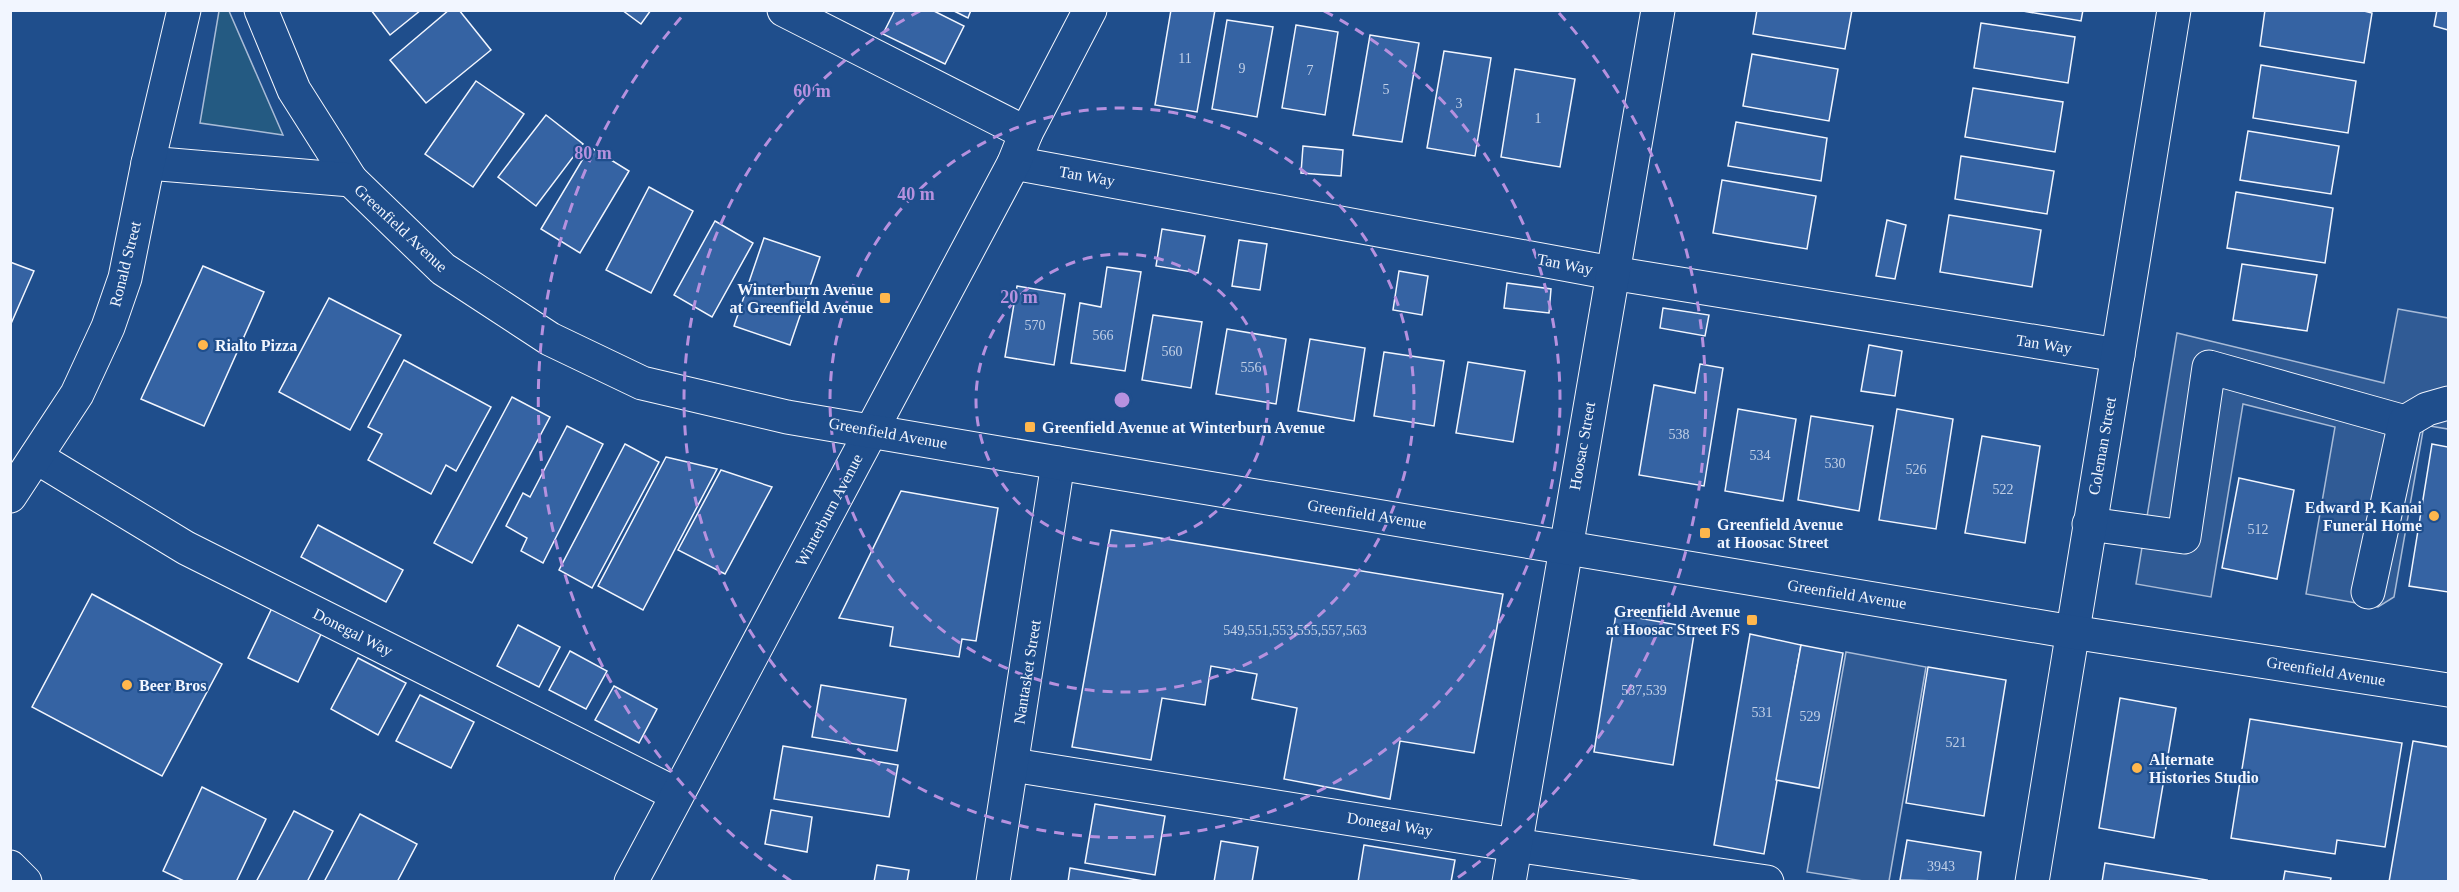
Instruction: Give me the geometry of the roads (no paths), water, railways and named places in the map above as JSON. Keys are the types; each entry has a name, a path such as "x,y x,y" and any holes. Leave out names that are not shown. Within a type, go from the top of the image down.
{"street":[{"name":"Ronald Street","path":"10,496 77,394 108,327 125,278 148,163 184,10"},
{"name":"Greenfield Avenue","path":"261,10 294,90 351,180 443,269 550,339 642,383 787,417 2072,632 2448,690"},
{"path":"784,10 1026,133"},
{"name":"Winterburn Avenue","path":"632,882 676,794 1014,163 1026,133 1090,10"},
{"name":"Hoosac Street","path":"1509,882 1658,10"},
{"name":"Coleman Street","path":"2032,882 2174,10"},
{"name":"Greenfield Avenue","path":"148,163 351,180"},
{"name":"Tan Way","path":"1014,163 1612,273 2118,355"},
{"path":"2089,524 2184,537 2209,367 2405,422 2427,409 2448,404"},
{"path":"2368,592 2405,422"},
{"name":"Donegal Way","path":"36,456 186,548 676,794"},
{"name":"Nantasket Street","path":"993,882 1058,463"},
{"name":"Donegal Way","path":"1012,765 1515,845 1767,882"},
{"path":"10,867 25,882"}],"place":[{"name":"Winterburn Avenue at Greenfield Avenue","path":"885,298"},
{"name":"Rialto Pizza","path":"203,345"},
{"name":"Greenfield Avenue at Winterburn Avenue","path":"1030,427"},
{"name":"Edward P. Kanai Funeral Home","path":"2434,516"},
{"name":"Greenfield Avenue at Hoosac Street","path":"1705,533"},
{"name":"Greenfield Avenue at Hoosac Street FS","path":"1752,620"},
{"name":"Beer Bros","path":"127,685"},
{"name":"Alternate Histories Studio","path":"2137,768"}]}
